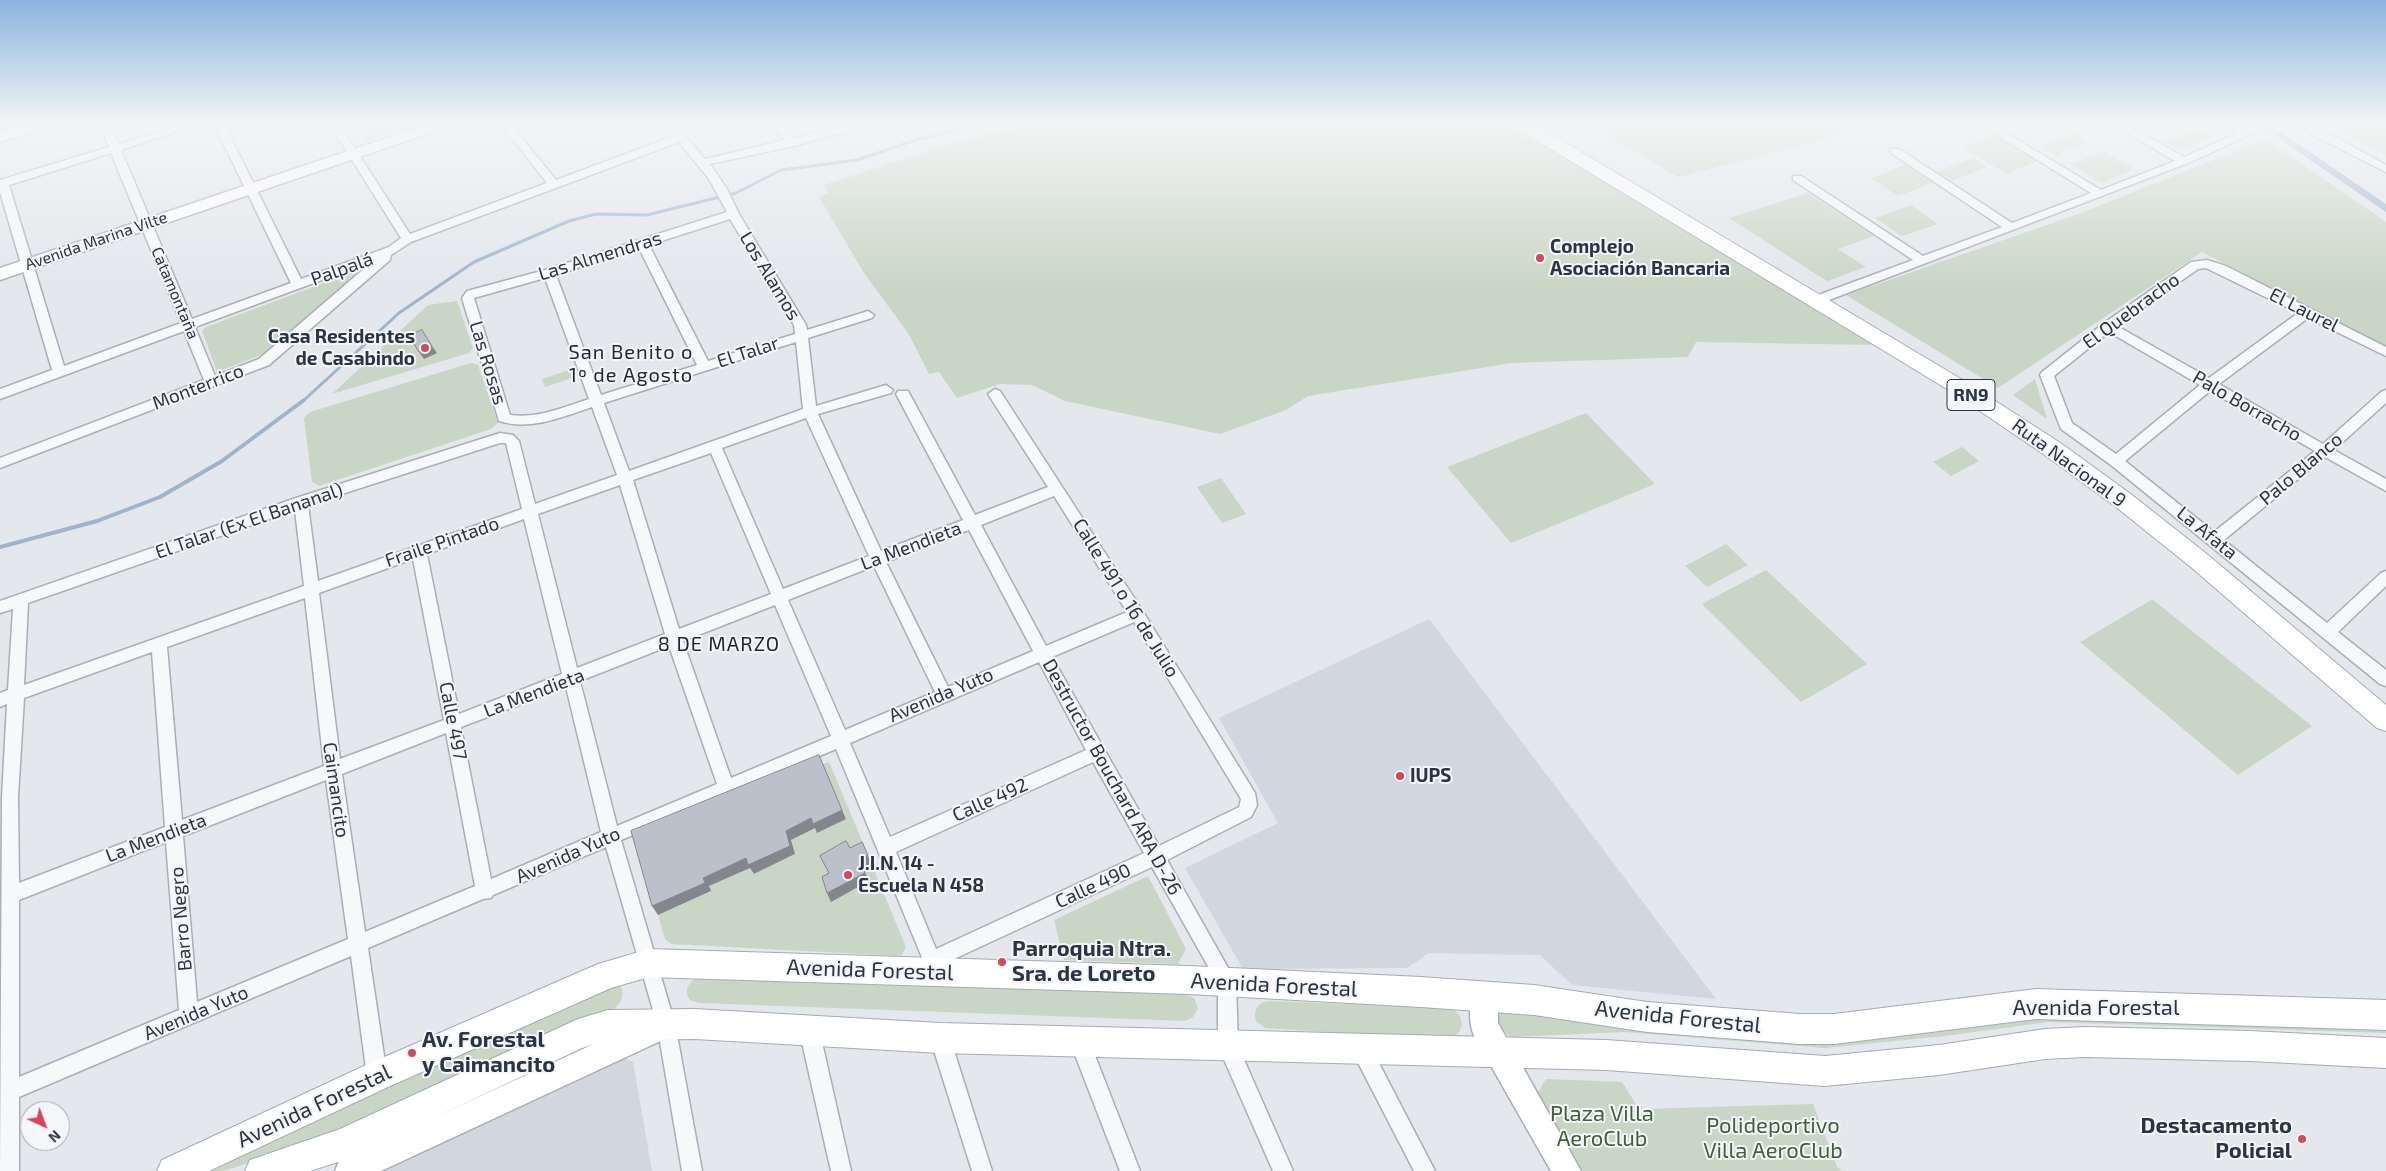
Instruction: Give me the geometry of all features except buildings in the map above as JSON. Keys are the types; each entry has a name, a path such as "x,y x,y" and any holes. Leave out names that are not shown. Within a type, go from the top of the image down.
{"main road":[{"name":"Ruta Nacional 9","path":"1610,177 1959,387 2028,432 2142,515 2246,600 2386,720"},
{"name":"Ruta Nacional 9","path":"1623,177 2005,406 2082,459 2257,595 2386,706"},
{"name":"Avenida Forestal","path":"173,1171 377,1076 613,972 649,963 929,966 1485,996 1534,1000 1647,1017 1800,1029 1834,1029 2036,1004 2386,1015"},
{"name":"Avenida Forestal","path":"261,1171 344,1144 578,1034 608,1025 666,1024 809,1029 940,1038 1362,1051 1606,1055 1825,1071 1939,1060 2045,1044 2085,1042 2250,1046 2386,1053"}],"street":[{"path":"25,177 2,184 59,372"},
{"name":"Catamontaña","path":"127,177 211,381"},
{"path":"246,177 298,285"},
{"name":"Avenida Marina Vilte","path":"0,274 286,177"},
{"path":"367,177 407,239"},
{"path":"547,177 553,184"},
{"name":"Palpalá","path":"0,394 393,250 407,239 573,177"},
{"name":"Los Alamos","path":"713,177 730,201 733,214 800,326 810,412 878,560 944,694"},
{"path":"1934,177 2011,227"},
{"path":"2072,177 2100,194"},
{"path":"1825,297 2144,177"},
{"path":"1797,178 1923,261"},
{"name":"Las Almendras","path":"468,298 484,289 549,273 733,214"},
{"path":"643,244 704,366"},
{"name":"Monterrico","path":"0,463 264,362 393,250"},
{"name":"El Quebracho","path":"2048,376 2052,370 2108,326 2195,265 2207,264 2222,269"},
{"name":"El Laurel","path":"2222,269 2386,352"},
{"path":"549,273 625,478 674,638 726,786"},
{"name":"Las Rosas","path":"468,298 504,418 513,421"},
{"path":"2116,461 2210,385 2308,312"},
{"name":"El Talar","path":"513,421 546,416 598,401 868,315"},
{"name":"Palo Borracho","path":"2108,326 2386,486"},
{"name":"La Afata","path":"2048,376 2066,426 2116,461 2386,679"},
{"name":"Fraile Pintado","path":"8,697 310,588 810,412 886,390"},
{"name":"Destructor Bouchard ARA D-26","path":"903,394 1096,752 1227,982 1228,1046 1283,1171"},
{"name":"Calle 491 o 16 de Julio","path":"995,394 1137,614 1249,798 1249,805"},
{"name":"Palo Blanco","path":"2215,540 2324,451 2386,395"},
{"name":"El Talar (Ex El Bananal)","path":"0,607 301,502 500,438 508,438 512,441 530,512"},
{"path":"715,447 840,738 885,848 929,966"},
{"name":"La Mendieta","path":"9,895 1058,489"},
{"name":"Caimancito","path":"301,502 333,770 377,1076"},
{"path":"530,512 611,836 666,1024 692,1171"},
{"name":"Calle 497","path":"419,550 485,892"},
{"path":"2328,632 2386,576"},
{"path":"9,1171 5,1093 9,895 5,799 8,697 21,600"},
{"name":"Avenida Yuto","path":"5,1093 485,892 726,786 1137,614"},
{"name":"Barro Negro","path":"159,644 189,1015"},
{"name":"Calle 492","path":"885,848 1096,752"},
{"name":"Calle 490","path":"929,966 1245,812 1249,805"},
{"path":"1485,996 1484,1026 1567,1171"},
{"name":"Avenida Forestal","path":"349,1171 666,1024"},
{"path":"809,1029 841,1171"},
{"path":"940,1038 982,1171"},
{"path":"1080,1042 1130,1171"},
{"path":"1362,1051 1424,1171"}],"shaded area":[{"name":"IUPS","path":"1429,619 1716,999 1572,985 1540,955 1429,953 1407,968 1243,969 1185,868 1278,823 1219,718"},
{"path":"622,1056 633,1062 652,1171 385,1171"}],"green space":[{"path":"849,177 1597,177 1876,345 1696,342 1688,357 1512,363 1308,396 1286,410 1220,434 1065,401 1032,385 1000,384 957,398 939,372 929,374 908,333 864,273 819,197 828,193 824,185"},
{"path":"1923,177 1933,183 1898,196 1871,178"},
{"path":"1945,177 1963,177 1952,181"},
{"path":"2091,177 2116,177 2101,183"},
{"path":"2172,177 2320,177 2386,222 2386,346 2202,252 1998,388 1846,295 2078,214"},
{"path":"1808,193 1874,236 1838,249 1866,267 1827,281 1729,218"},
{"path":"1911,205 1938,224 1902,236 1875,218"},
{"path":"361,269 266,353 217,372 202,331 206,327"},
{"path":"457,301 473,348 469,353 332,394 428,305"},
{"path":"471,363 478,365 498,423 491,429 319,486 312,482 304,418 310,412"},
{"path":"575,368 578,376 545,387 542,379"},
{"path":"2035,379 2047,419 2013,395"},
{"path":"1586,413 1655,484 1511,543 1447,467"},
{"path":"1962,447 1979,461 1951,476 1933,462"},
{"path":"1221,478 1246,514 1222,523 1197,487"},
{"path":"1726,544 1748,565 1707,587 1685,566"},
{"path":"1766,570 1867,664 1801,702 1702,604"},
{"path":"2153,599 2312,726 2238,775 2080,642"},
{"path":"829,762 866,850 854,857 833,882 831,901 869,882 863,868 871,863 906,947 901,956 671,944 665,939 658,915 710,892 709,886 751,867 754,874 794,855 791,840 815,827 846,818 823,764"},
{"path":"1148,876 1186,949 1178,964 1064,960 1054,920"},
{"path":"698,977 1184,994 1194,998 1198,1008 1193,1017 1185,1021 699,1003 690,1000 687,993 692,981"},
{"path":"616,983 621,987 622,998 619,1004 611,1011 334,1135 224,1171 198,1171"},
{"path":"1268,1001 1452,1008 1460,1016 1462,1024 1461,1029 1456,1035 1450,1038 1437,1039 1265,1028 1256,1021 1255,1014 1259,1005"},
{"path":"1501,1012 1591,1020 2026,1018 2386,1027 2386,1033 2048,1022 1945,1036 1825,1048 1625,1032 1510,1037 1497,1024"},
{"path":"1546,1079 1622,1082 1639,1109 1813,1104 1837,1167 1842,1171 1582,1171 1537,1094"}],"waterway":[{"path":"303,401 399,313 474,262 569,221 596,214 647,215 736,193 768,177"},
{"path":"2339,177 2386,209"},
{"path":"0,547 97,521 160,497 222,461 304,400"}],"place":[{"name":"Complejo Asociación Bancaria","path":"1540,258"},
{"name":"Casa Residentes de Casabindo","path":"425,348"},
{"name":"IUPS","path":"1400,776"},
{"name":"J.I.N. 14 - Escuela N 458","path":"848,875"},
{"name":"Parroquia Ntra. Sra. de Loreto","path":"1002,962"},
{"name":"Av. Forestal y Caimancito","path":"412,1053"},
{"name":"Destacamento Policial","path":"2302,1139"}],"district":[{"name":"San Benito o 1º de Agosto","path":"631,364"},
{"name":"8 DE MARZO","path":"719,644"}],"park label":[{"name":"Plaza Villa AeroClub","path":"1602,1126"},
{"name":"Polideportivo Villa AeroClub","path":"1773,1138"}]}
